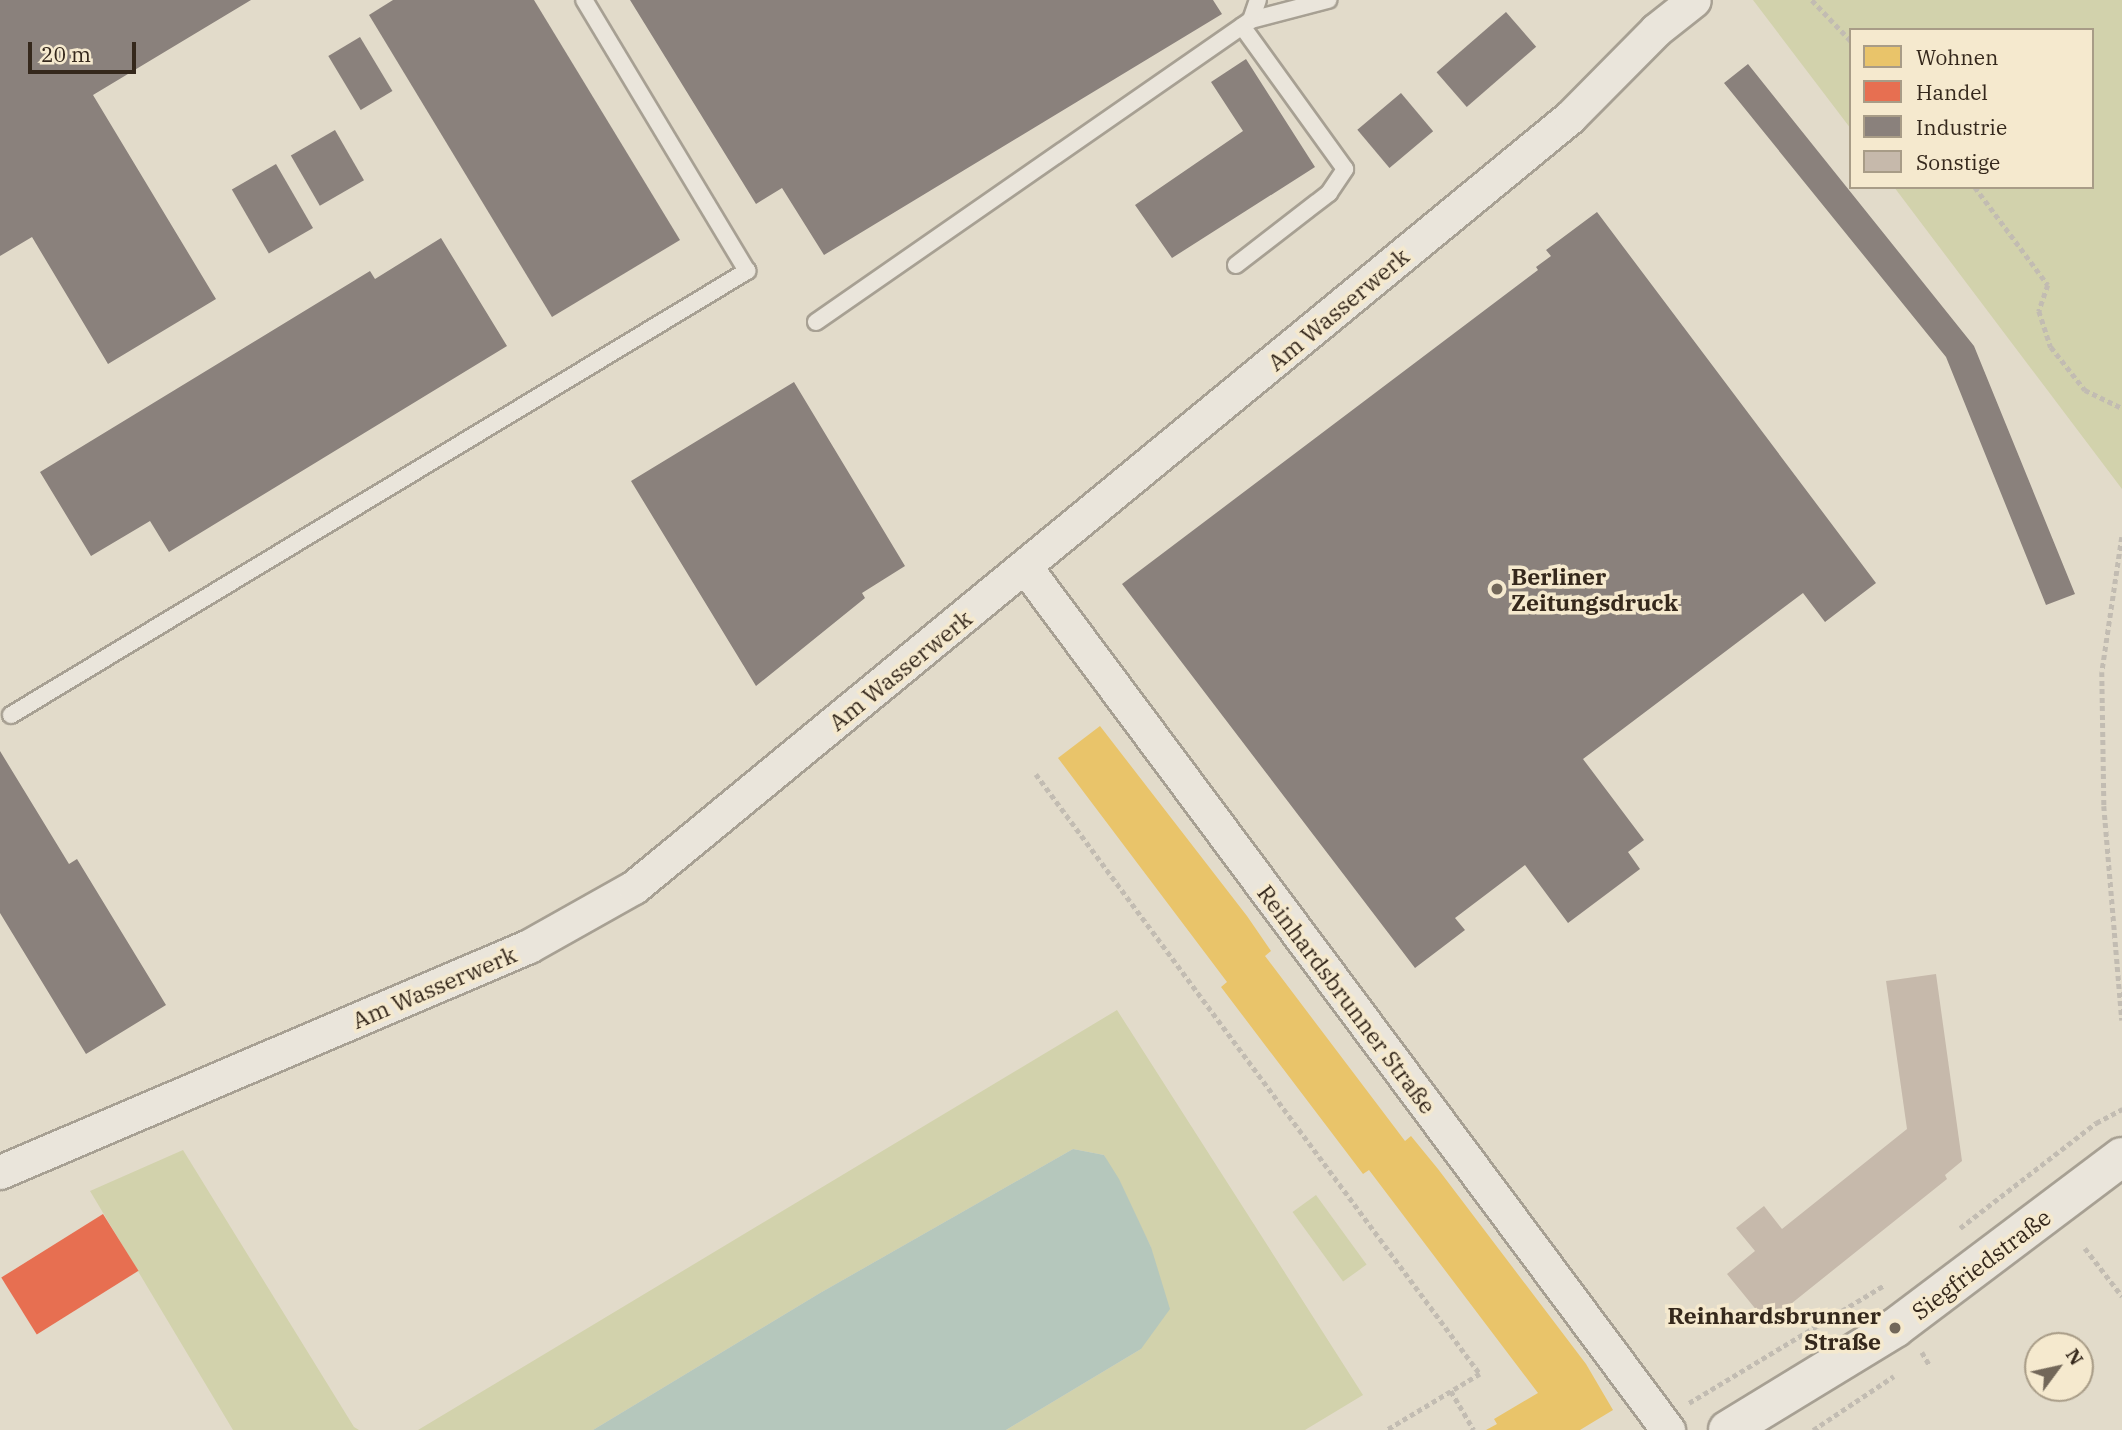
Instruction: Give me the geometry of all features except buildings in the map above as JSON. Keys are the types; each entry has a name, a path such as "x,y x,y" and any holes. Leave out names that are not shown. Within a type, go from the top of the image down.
{"street":[{"name":"Am Wasserwerk","path":"0,1172 529,946 634,887 1026,568 1570,117 1656,30 1693,0"},
{"name":"Reinhardsbrunner Straße","path":"1026,568 1665,1425"},
{"name":"Siegfriedstraße","path":"1728,1430 1895,1328 2122,1157"}],"lane":[{"path":"11,715 747,271 584,0"},
{"path":"1247,23 1258,0"},
{"path":"816,322 1247,23 1328,0"},
{"path":"1236,265 1329,193 1345,169 1247,23"}],"path":[{"path":"1812,0 1849,39"},
{"path":"1976,189 2048,285 2039,311 2051,347 2085,390 2122,408"},
{"path":"2122,537 2102,672 2104,806 2122,1020"},
{"path":"1036,774 1480,1374 1387,1430"},
{"path":"1954,1232 2096,1123 2122,1108"},
{"path":"2085,1248 2122,1296"},
{"path":"1665,1425 1889,1283"},
{"path":"1913,1364 1924,1356"},
{"path":"1813,1430 1901,1371"},
{"path":"1451,1391 1474,1430"}],"green space":[{"path":"1753,0 2122,0 2122,489 1896,189 2094,189 2094,28 1849,28 1849,126"},
{"path":"1117,1010 1363,1395 1305,1430 1006,1430 1141,1349 1151,1247 1104,1155 1073,1149 820,1293 593,1430 418,1430"},
{"path":"183,1150 354,1427 359,1430 233,1430 90,1191"},
{"path":"1316,1195 1367,1265 1343,1282 1293,1212"}],"shaded area":[{"path":"1073,1149 1104,1155 1119,1179 1151,1247 1170,1309 1141,1349 1006,1430 593,1430 820,1293"}],"place":[{"name":"Berliner Zeitungsdruck","path":"1497,589"},
{"name":"Reinhardsbrunner Straße","path":"1895,1328"}]}
